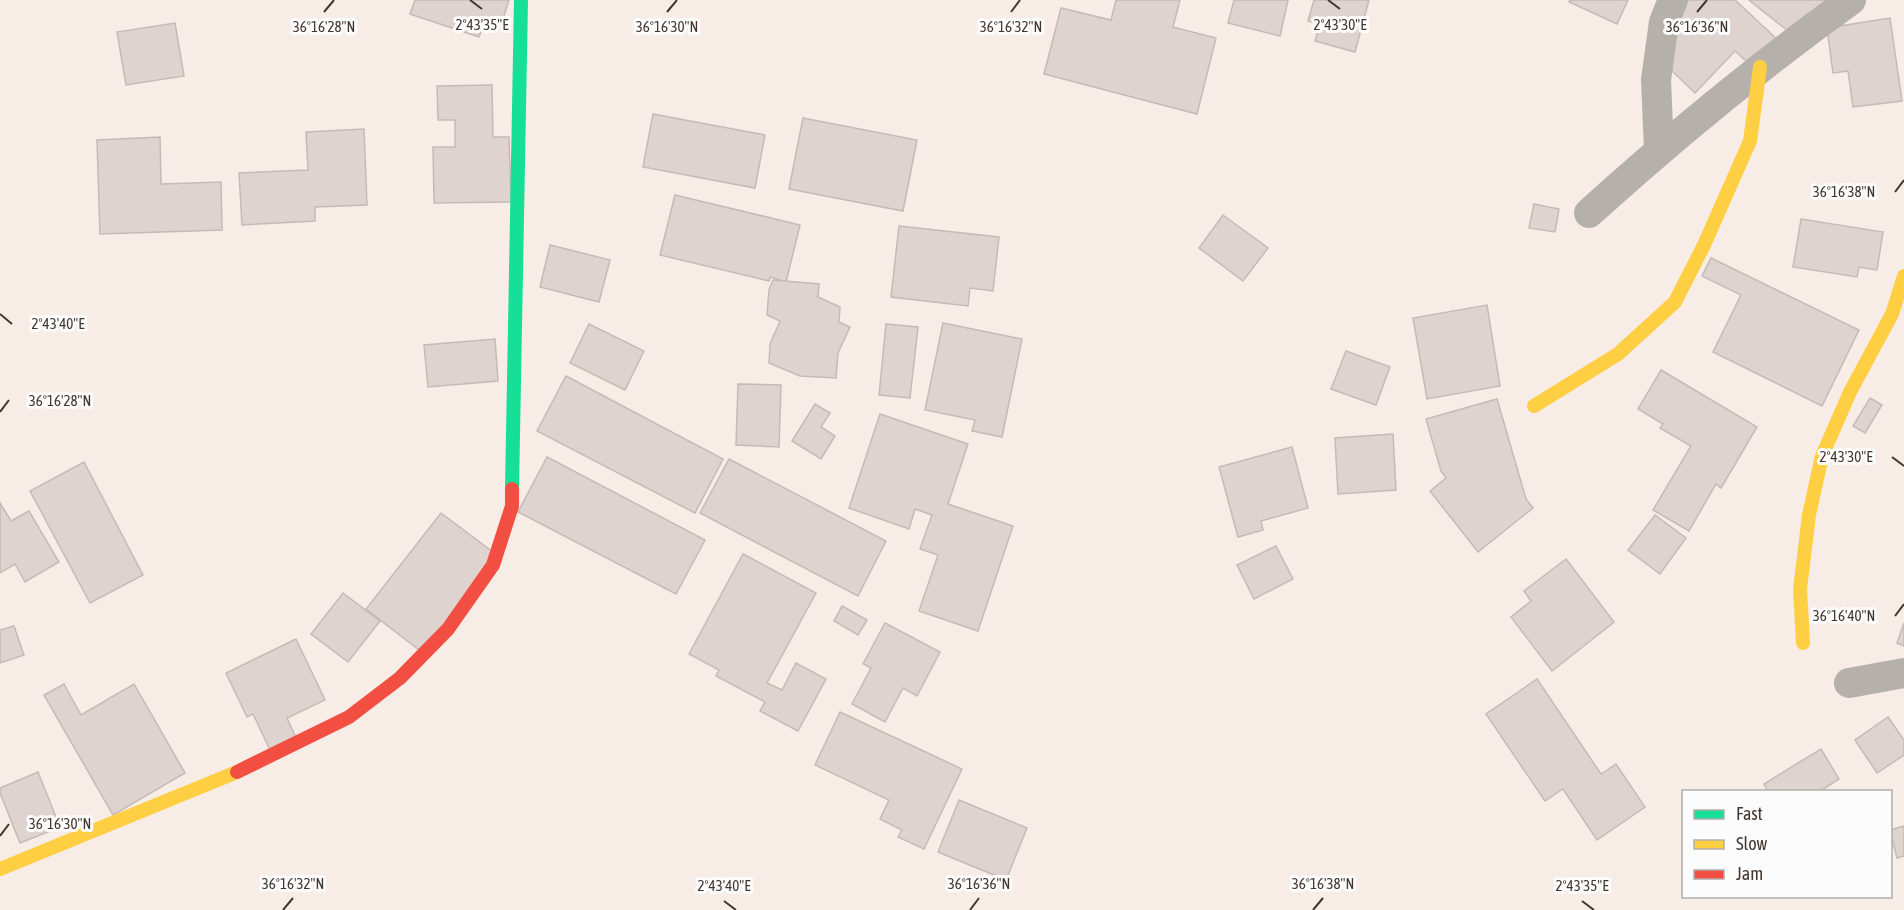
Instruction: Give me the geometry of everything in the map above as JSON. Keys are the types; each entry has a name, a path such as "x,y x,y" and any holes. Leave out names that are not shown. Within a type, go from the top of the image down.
{"street":[{"path":"0,869 246,768 349,717 400,678 448,630 493,565 512,506 521,0"},
{"path":"1659,150 1656,80 1664,21 1673,0"},
{"path":"1589,213 1659,150 1760,67 1851,0"},
{"path":"1534,406 1618,354 1675,302 1704,245 1750,141 1760,67"},
{"path":"1803,643 1800,589 1809,515 1822,456 1850,392 1892,314 1904,276"},
{"path":"1849,683 1904,673"}],"building":[{"path":"415,0 509,0 501,25 485,20 479,37 410,14"},
{"path":"1116,0 1180,0 1173,27 1216,38 1197,114 1044,74 1061,8 1111,20"},
{"path":"1234,0 1288,0 1280,36 1228,23"},
{"path":"1314,0 1369,0 1355,52 1315,41 1320,24 1308,21"},
{"path":"1570,0 1628,0 1617,24 1569,2"},
{"path":"1689,0 1735,0 1780,42 1755,69 1735,51 1695,93 1646,46"},
{"path":"1749,0 1845,0 1808,47"},
{"path":"1890,18 1902,101 1853,107 1848,71 1833,73 1827,28"},
{"path":"175,23 184,76 126,85 117,32"},
{"path":"492,85 493,137 509,137 511,202 434,203 433,147 455,147 455,120 438,120 437,86"},
{"path":"653,114 765,135 755,188 643,167"},
{"path":"803,118 917,140 903,211 789,189"},
{"path":"364,129 367,205 315,207 315,221 242,225 239,173 308,170 306,132"},
{"path":"160,137 161,184 221,182 222,230 100,234 97,140"},
{"path":"675,195 800,225 786,282 770,277 769,281 660,255"},
{"path":"1534,204 1559,209 1555,232 1529,228"},
{"path":"1223,215 1268,248 1243,281 1199,248"},
{"path":"1801,219 1883,232 1877,270 1859,267 1857,277 1793,267"},
{"path":"899,226 999,237 993,291 970,288 968,306 891,297"},
{"path":"550,245 610,260 599,302 540,287"},
{"path":"1711,258 1859,330 1822,406 1713,352 1741,295 1702,276"},
{"path":"773,280 819,284 818,297 840,307 839,322 850,327 838,353 836,378 800,376 769,363 770,344 780,321 767,315 769,290"},
{"path":"1487,305 1500,386 1427,399 1413,318"},
{"path":"943,323 1022,339 1002,437 972,431 975,420 925,410"},
{"path":"589,324 644,351 625,390 570,363"},
{"path":"886,324 918,327 910,398 879,395"},
{"path":"495,339 498,381 428,387 424,345"},
{"path":"1346,351 1390,367 1376,405 1331,389"},
{"path":"1661,370 1757,427 1721,488 1716,484 1689,531 1653,510 1691,446 1660,428 1663,424 1638,409"},
{"path":"566,376 723,459 695,513 537,431"},
{"path":"738,384 781,385 779,447 736,445"},
{"path":"1870,398 1882,405 1865,433 1853,426"},
{"path":"1497,399 1526,499 1533,508 1478,552 1430,491 1446,478 1441,471 1426,419"},
{"path":"815,404 830,413 821,427 835,436 821,459 792,441"},
{"path":"880,414 968,444 948,504 1013,526 978,631 919,611 938,555 920,549 932,515 915,509 909,529 849,508"},
{"path":"1393,434 1396,490 1338,494 1335,438"},
{"path":"1292,447 1308,508 1261,521 1263,530 1238,537 1219,467"},
{"path":"547,457 705,540 676,594 518,512"},
{"path":"729,459 886,541 858,596 700,513"},
{"path":"84,462 143,575 90,603 30,491"},
{"path":"0,503 11,521 29,511 59,562 25,582 15,564 0,573"},
{"path":"441,513 498,556 423,653 366,609"},
{"path":"1655,515 1686,538 1660,574 1628,550"},
{"path":"1276,546 1293,579 1254,599 1237,565"},
{"path":"743,554 816,593 767,683 782,690 796,663 826,679 798,731 760,711 765,702 716,676 719,670 689,654"},
{"path":"1566,559 1614,622 1552,671 1511,617 1531,601 1524,591"},
{"path":"343,593 380,621 348,662 311,634"},
{"path":"842,606 867,620 858,635 834,621"},
{"path":"885,623 940,652 917,696 903,688 885,722 852,704 871,668 863,664"},
{"path":"1904,623 1904,646 1897,643"},
{"path":"14,626 24,655 0,663 0,630"},
{"path":"296,639 325,700 287,718 296,738 270,750 253,714 247,717 226,673"},
{"path":"1537,679 1601,774 1616,764 1645,807 1597,840 1563,789 1545,801 1486,714"},
{"path":"64,684 81,715 134,684 185,773 113,815 44,695"},
{"path":"840,712 962,769 924,849 898,837 902,830 880,819 889,800 815,765"},
{"path":"1888,717 1904,740 1904,755 1877,773 1855,740"},
{"path":"1821,749 1839,779 1822,790 1767,790 1764,784"},
{"path":"38,772 60,827 20,843 0,788"},
{"path":"959,800 1027,828 1006,880 938,852"},
{"path":"1904,826 1904,856 1897,858 1892,829"}],"traffic: fast":[{"path":"512,489 521,0"}],"traffic: slow":[{"path":"1534,406 1618,354 1675,302 1704,245 1750,141 1760,67"},
{"path":"1803,643 1800,589 1809,515 1822,456 1850,392 1892,314 1904,276"},
{"path":"0,869 237,772"}],"traffic: jam":[{"path":"237,772 349,717 400,678 448,629 493,565 512,506 512,489"}]}
